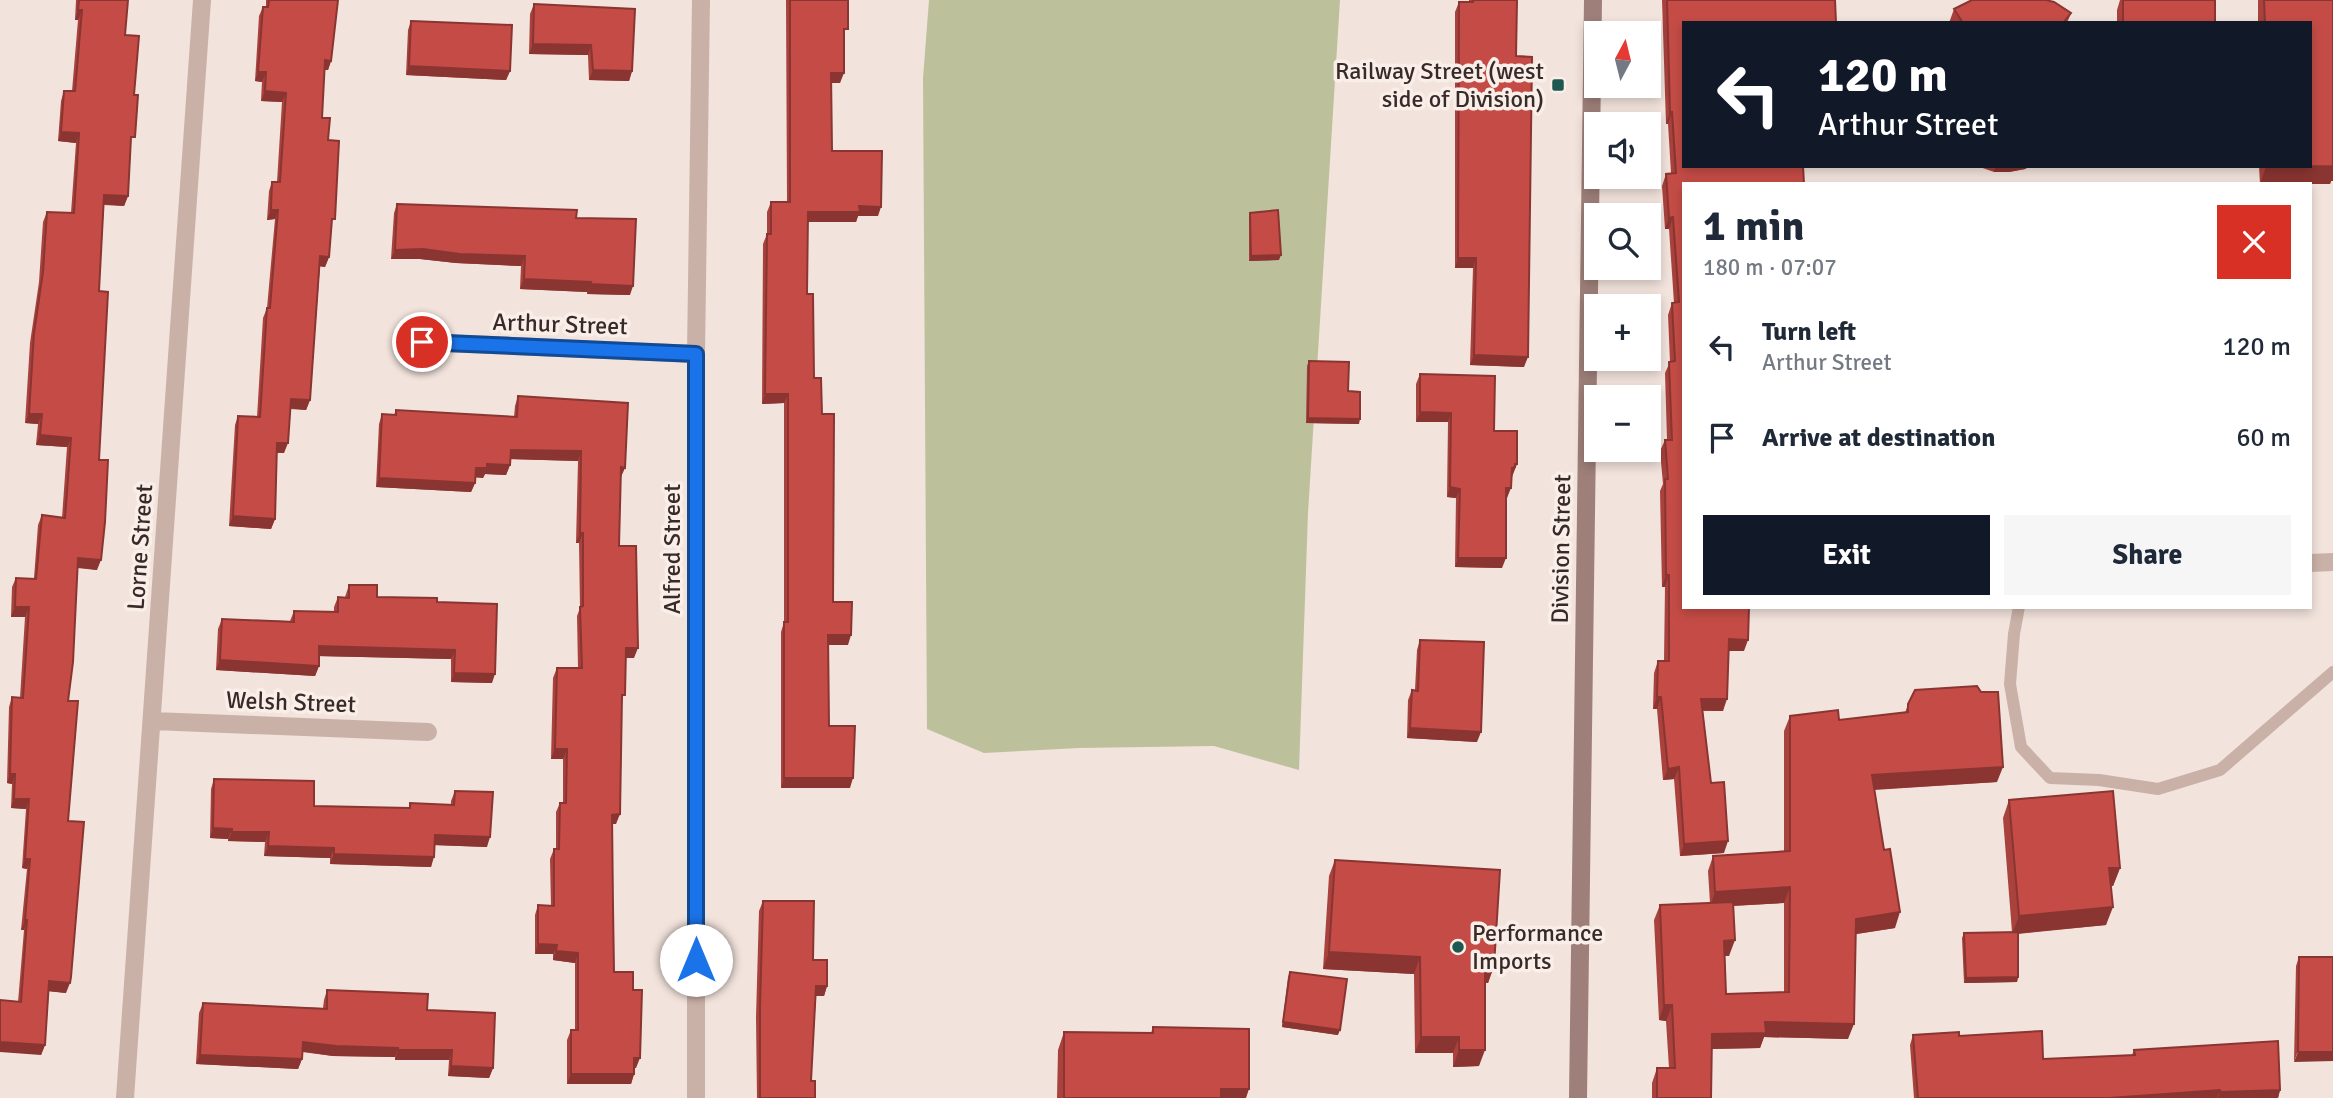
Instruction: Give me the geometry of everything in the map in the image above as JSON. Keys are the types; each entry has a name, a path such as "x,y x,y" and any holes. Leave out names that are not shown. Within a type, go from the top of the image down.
{"main road":[{"name":"Division Street","path":"1578,1098 1593,0"}],"street":[{"name":"Lorne Street","path":"125,1098 202,0"},
{"name":"Alfred Street","path":"696,1098 696,354 701,0"},
{"name":"Arthur Street","path":"422,342 696,354"},
{"path":"2312,563 2333,562"},
{"name":"Welsh Street","path":"153,721 428,732"}],"lane":[{"path":"2019,609 2010,684 2021,747 2050,778 2099,780 2158,789 2220,770 2333,672"}],"green space":[{"path":"929,0 1340,0 1308,513 1299,770 1214,746 1079,748 984,753 927,729 923,78"}],"building":[{"path":"79,0 128,0 125,35 139,36 134,95 138,95 135,137 131,137 128,196 104,195 99,291 108,292 99,460 108,460 105,522 101,560 78,558 73,662 68,701 78,701 68,821 84,822 70,983 49,981 45,1045 0,1042 0,1000 21,1002 30,859 25,859 29,799 14,799 15,774 10,774 12,697 23,698 29,607 15,607 16,578 36,579 42,515 65,518 71,438 40,435 42,414 29,414 34,333 43,272 47,212 74,213 79,133 61,132 64,91 75,91 82,10 78,10"},
{"path":"269,0 338,0 331,61 325,60 322,118 330,118 328,140 339,141 335,219 332,219 329,257 320,256 310,400 291,399 288,443 277,443 275,519 233,516 238,416 260,417 267,308 270,308 278,210 271,210 272,182 280,182 286,93 265,91 266,72 258,72 263,7 268,7"},
{"path":"790,0 848,0 848,29 844,29 844,73 831,73 832,151 882,151 881,207 859,206 860,212 808,212 807,294 813,294 814,378 821,378 822,414 834,414 833,602 852,602 851,635 828,635 829,726 855,726 853,778 784,778 784,622 788,622 788,394 765,394 767,234 771,234 771,202 790,202"},
{"path":"1517,0 1516,56 1532,57 1528,357 1474,355 1476,258 1458,258 1459,2"},
{"path":"1667,0 1835,0 1836,21 1682,21 1682,168 1803,168 1804,182 1682,182 1682,609 1749,609 1748,640 1729,639 1727,699 1701,699 1711,783 1724,782 1728,841 1684,844 1679,767 1668,769 1661,697 1657,697 1658,661 1669,661 1665,479 1668,479 1665,440 1672,440 1669,362 1675,361 1672,303 1679,302 1673,217 1669,218 1666,174 1676,173 1670,112"},
{"path":"1972,0 2046,0 2071,13 2065,21 1962,21 1954,9"},
{"path":"2123,0 2215,0 2215,21 2123,21"},
{"path":"2264,0 2333,0 2333,166 2312,166 2312,21 2265,21"},
{"path":"534,4 635,9 632,71 593,70 591,45 533,44"},
{"path":"411,21 512,25 510,71 409,66"},
{"path":"397,204 577,210 576,218 636,219 633,286 524,279 525,256 460,254 423,249 395,250"},
{"path":"1278,210 1281,255 1251,256 1250,213"},
{"path":"1309,361 1349,362 1348,391 1360,392 1360,419 1308,418"},
{"path":"1420,374 1495,376 1494,431 1517,431 1517,464 1512,468 1511,488 1506,488 1506,558 1458,558 1460,489 1450,487 1451,413 1420,412"},
{"path":"518,396 628,403 625,468 621,467 619,546 636,546 638,648 626,648 625,695 622,695 620,814 612,815 614,972 633,972 633,990 642,990 640,1058 634,1058 634,1074 571,1074 571,1030 578,1030 578,953 556,951 557,945 538,944 538,905 554,906 554,849 559,849 560,803 566,803 567,749 555,749 557,668 582,668 581,451 511,450 510,465 487,464 487,468 476,468 475,483 379,478 382,414 396,415 396,410 517,417"},
{"path":"349,585 377,585 377,597 437,598 437,602 497,604 495,674 454,673 455,650 319,646 319,666 220,660 222,619 294,622 294,611 338,612 338,597 349,598"},
{"path":"1420,640 1484,642 1481,732 1410,728 1412,690 1418,691"},
{"path":"1977,686 1981,692 1998,692 2003,767 1872,775 1884,850 1890,849 1900,912 1856,919 1854,1024 1765,1022 1766,1033 1712,1034 1711,1098 1657,1098 1657,1068 1675,1068 1672,1005 1664,1005 1660,905 1733,902 1735,940 1724,941 1726,994 1789,992 1790,887 1715,892 1713,856 1790,851 1790,716 1838,710 1839,720 1908,712 1908,704 1915,690"},
{"path":"214,779 314,781 314,806 410,808 410,803 454,805 455,791 493,792 490,837 435,835 434,857 334,854 334,848 268,846 269,832 232,832 232,829 213,828"},
{"path":"2113,791 2120,868 2109,868 2113,907 2019,916 2009,800"},
{"path":"1335,860 1500,870 1494,966 1485,966 1485,1050 1459,1050 1459,1037 1421,1037 1420,957 1329,952"},
{"path":"763,901 814,901 813,960 827,960 827,986 816,986 811,1081 815,1081 815,1098 760,1098"},
{"path":"2018,932 2018,977 1966,978 1964,933"},
{"path":"2299,957 2333,957 2333,1052 2298,1052"},
{"path":"1290,972 1347,979 1340,1030 1283,1022"},
{"path":"327,990 428,994 427,1010 495,1013 493,1068 451,1066 452,1050 398,1050 303,1042 302,1059 200,1055 203,1003 327,1009"},
{"path":"1153,1027 1249,1029 1249,1089 1221,1089 1221,1098 1064,1098 1064,1032 1153,1033"},
{"path":"2042,1031 2043,1059 2135,1055 2134,1050 2278,1041 2280,1090 2220,1090 2109,1098 1918,1098 1913,1035 1959,1032 1959,1036"}],"place":[{"name":"Railway Street (west side of Division)","path":"1558,85"},
{"name":"Performance Imports","path":"1458,947"}],"route":[{"path":"422,342 696,354 696,960"}]}
